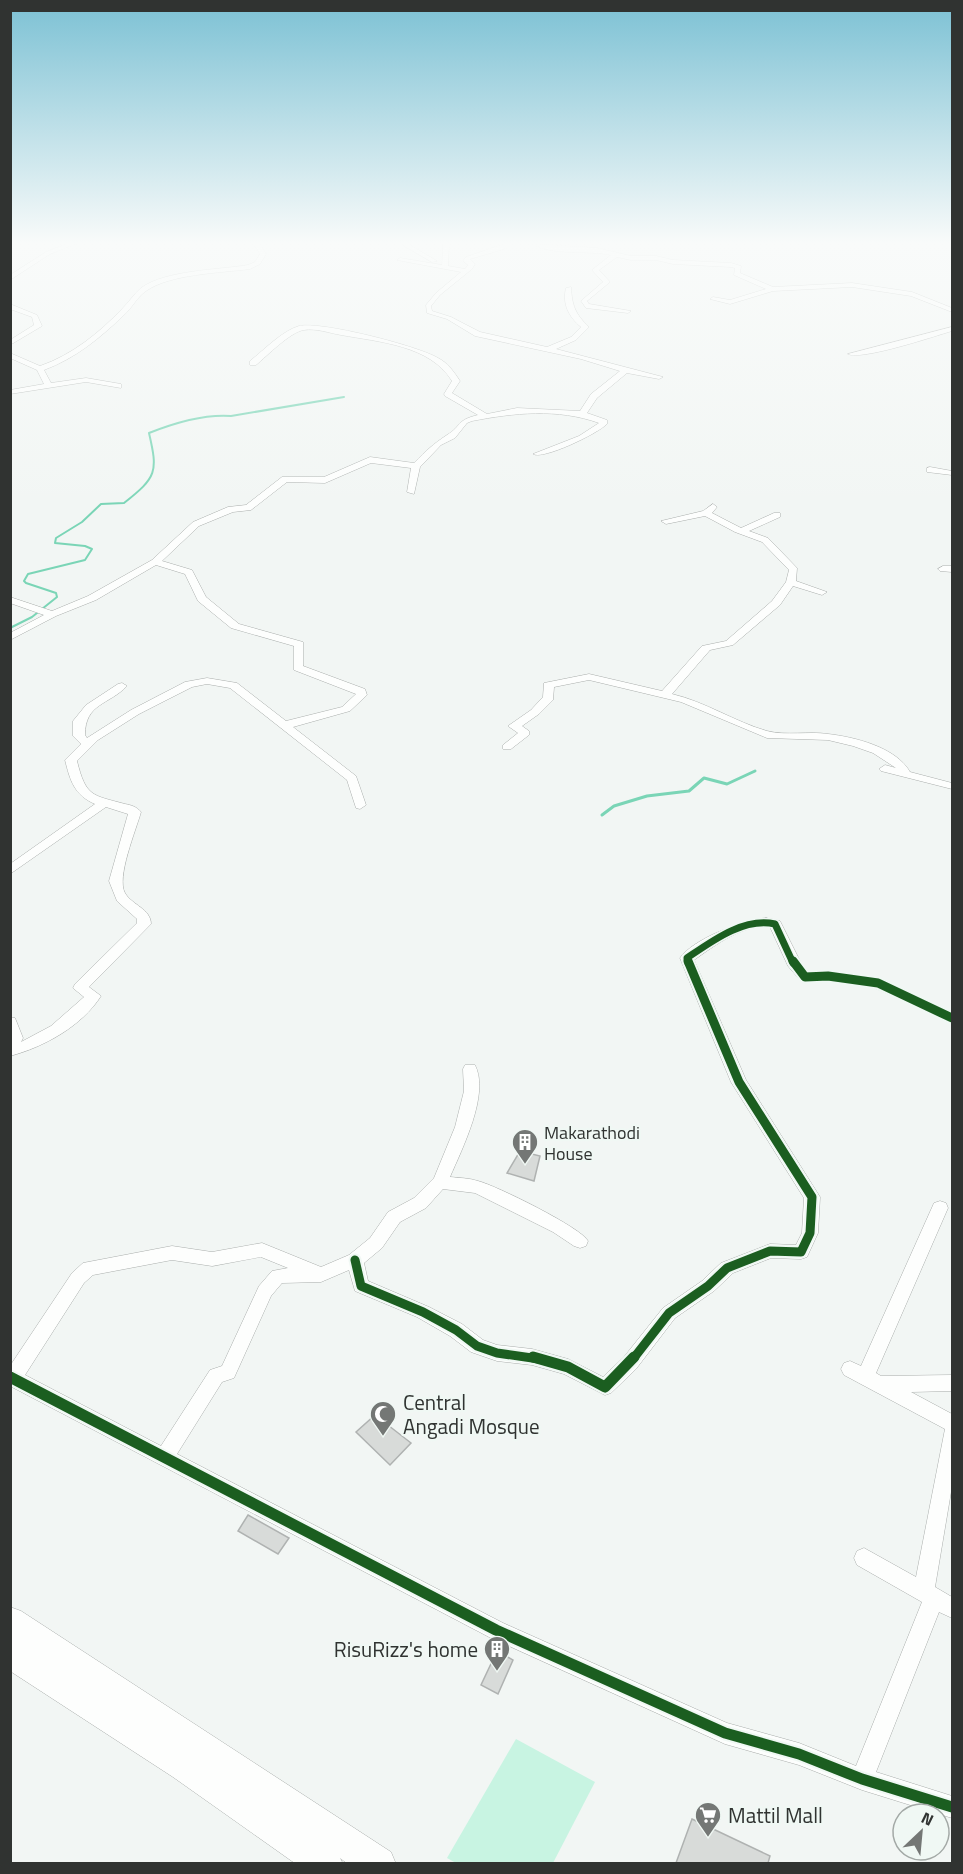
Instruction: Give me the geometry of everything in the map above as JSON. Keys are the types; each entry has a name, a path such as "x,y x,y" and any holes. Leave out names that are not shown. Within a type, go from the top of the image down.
{"main road":[{"path":"10,1622 379,1863"},
{"path":"10,1653 184,1766 326,1863"}],"street":[{"path":"10,343 29,331"},
{"path":"13,358 40,369 51,366 85,346 102,331"},
{"path":"253,363 294,331"},
{"path":"335,331 392,342 449,368 456,381 447,394 485,416"},
{"path":"473,331 659,377"},
{"path":"546,350 577,338 583,331"},
{"path":"852,354 870,352 943,331"},
{"path":"40,369 49,386"},
{"path":"582,414 594,396 627,370"},
{"path":"10,392 86,380 118,386"},
{"path":"411,492 416,466 438,443 452,436 464,421 517,410 582,414 604,422 597,431 537,454"},
{"path":"10,638 49,613 92,598 155,562 196,524 231,509 248,508 285,478 325,480 370,460 416,466"},
{"path":"930,470 952,473"},
{"path":"665,695 706,648 729,643 776,603 791,582 794,570 765,540 741,531 710,510 666,521"},
{"path":"741,531 777,515"},
{"path":"155,562 189,572 202,599 235,626 299,644 298,668 362,690 362,695 346,709 286,726"},
{"path":"791,582 822,592"},
{"path":"10,600 49,613"},
{"path":"507,747 525,733 514,726 535,712 549,698 548,685 589,677 685,700 766,735 828,737 856,743 877,751 900,765 905,774"},
{"path":"10,1050 33,1045 68,1022 94,996 80,988 144,924 144,918 122,900 117,892 115,881 135,812 128,807 91,797 80,788 71,760 94,738 154,701 189,684 207,681 233,685 352,779 360,805"},
{"path":"87,744 79,736 79,721 90,707 122,686"},
{"path":"885,769 952,786"},
{"path":"10,870 105,802"},
{"path":"355,1260 361,1286 431,1316 456,1329 477,1346 497,1353 532,1357 568,1367 605,1386 630,1363 669,1313 708,1286 727,1268 770,1251 801,1252 810,1233 812,1197 739,1082 687,958 751,922 768,921 775,924 795,966 805,977 828,976 878,984 952,1018"},
{"path":"10,1022 16,1038 10,1050"},
{"path":"165,1457 216,1376 228,1372 265,1292 278,1276 321,1275 355,1260 376,1243 394,1217 420,1203 440,1182 463,1127 472,1090 470,1069"},
{"path":"440,1182 477,1187 559,1227 580,1241"},
{"path":"865,1377 940,1208"},
{"path":"321,1275 262,1250 212,1259 172,1253 89,1268 78,1278 12,1377 496,1630 725,1733 799,1754 862,1779 952,1807"},
{"path":"865,1377 952,1383"},
{"path":"865,1377 952,1423"},
{"path":"862,1779 937,1600 952,1435"},
{"path":"864,1557 937,1600"}],"green space":[{"path":"516,1739 595,1782 553,1863 456,1863 447,1858"}],"building":[{"name":"Makarathodi House","path":"520,1151 540,1156 534,1181 507,1173"},
{"name":"Central Angadi Mosque","path":"375,1415 411,1443 390,1465 356,1432"},
{"path":"248,1515 289,1538 278,1554 238,1531"},
{"name":"RisuRizz's home","path":"497,1651 513,1660 498,1694 481,1685"},
{"name":"Mattil Mall","path":"692,1819 770,1856 768,1863 676,1863"}],"waterway":[{"path":"10,628 32,617 57,597 56,593 26,583 24,581 28,574 85,560 92,549 85,546 55,543 56,538 82,522 101,504 124,503 149,480 154,465 149,433 200,418 231,416 344,397"},
{"path":"602,815 614,806 647,796 689,791 704,778 727,784 755,771"}],"cycle path":[{"path":"355,1260 361,1286 423,1312 456,1330 477,1346 497,1353 532,1357 568,1367 605,1387 630,1363 669,1313 708,1286 727,1268 770,1251 801,1252 810,1233 812,1197 739,1082 687,958 717,939 742,927 755,923 775,924 795,966 805,977 828,976 878,983 952,1018"},
{"path":"10,1377 496,1630 725,1733 799,1754 862,1779 952,1807"}],"place":[{"name":"Makarathodi House","path":"525,1165"},
{"name":"Central Angadi Mosque","path":"383,1437"},
{"name":"RisuRizz's home","path":"497,1672"},
{"name":"Mattil Mall","path":"708,1838"}]}
